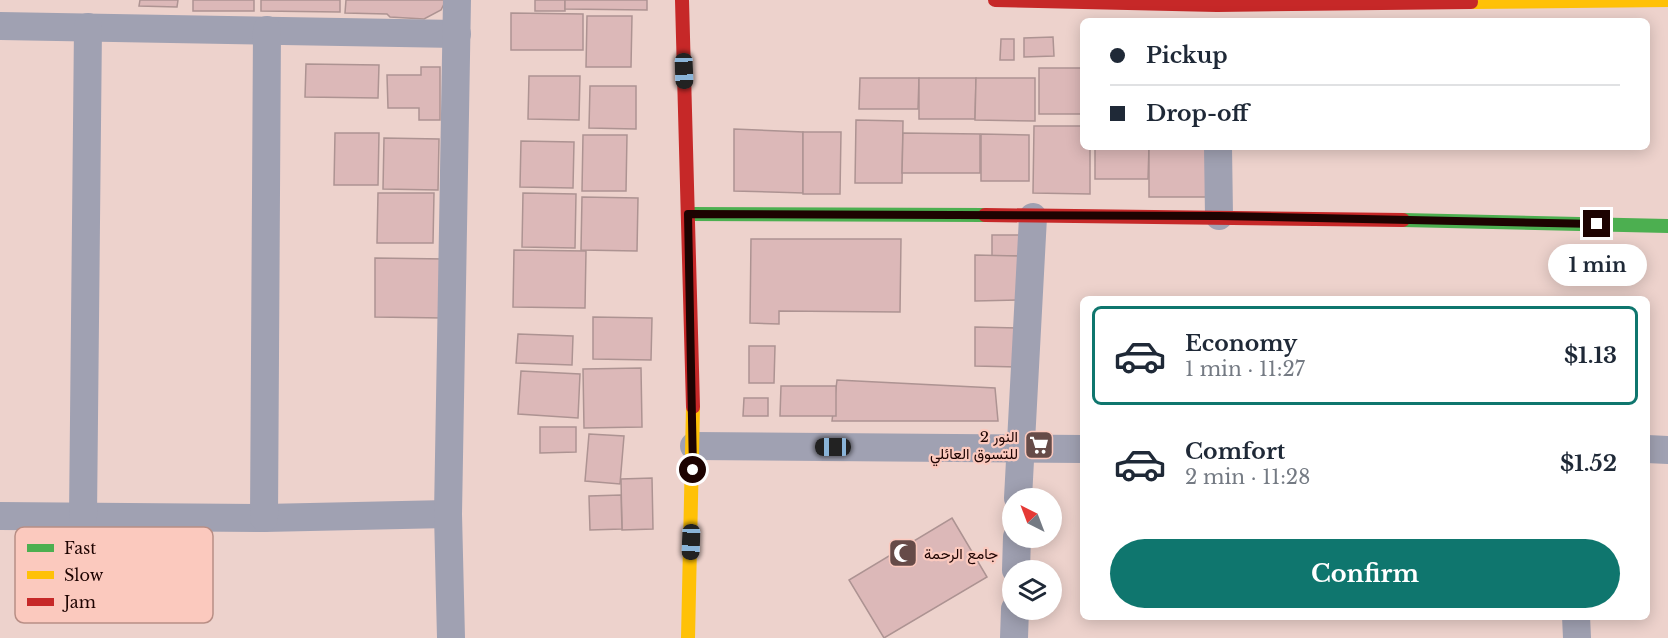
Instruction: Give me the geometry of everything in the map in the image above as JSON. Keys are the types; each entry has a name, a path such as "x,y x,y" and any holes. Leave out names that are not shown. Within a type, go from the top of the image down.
{"street":[{"path":"451,638 448,514 457,0"},
{"path":"682,0 694,446 688,638"},
{"path":"995,0 1217,9 1668,0"},
{"path":"0,26 457,34"},
{"path":"83,517 88,27"},
{"path":"264,518 267,30"},
{"path":"1218,150 1219,216"},
{"path":"688,214 1219,216 1668,226"},
{"path":"1018,488 1033,217"},
{"path":"694,446 1080,449"},
{"path":"1650,449 1668,450"},
{"path":"0,516 264,518 448,514"},
{"path":"1014,638 1015,620"},
{"path":"1576,620 1577,638"}],"building":[{"path":"140,0 178,0 177,7 139,6"},
{"path":"193,0 254,0 254,11 193,11"},
{"path":"261,0 340,0 340,12 261,11"},
{"path":"346,0 446,0 441,10 424,19 390,17 387,14 345,13"},
{"path":"535,0 565,0 565,11 535,11"},
{"path":"565,0 647,0 647,10 565,9"},
{"path":"511,13 583,14 583,50 511,50"},
{"path":"587,16 632,16 631,67 586,67"},
{"path":"1053,37 1054,56 1024,57 1024,38"},
{"path":"1001,39 1014,39 1014,60 1000,60"},
{"path":"306,64 379,65 378,98 305,97"},
{"path":"421,67 440,67 440,120 419,120 419,108 388,108 387,75 421,75"},
{"path":"1039,68 1080,68 1080,114 1039,114"},
{"path":"529,76 580,76 579,120 528,119"},
{"path":"860,78 919,78 918,109 859,109"},
{"path":"919,78 976,78 975,119 919,119"},
{"path":"976,78 1035,78 1035,121 975,120"},
{"path":"590,86 636,86 636,129 589,128"},
{"path":"856,120 903,121 902,183 855,183"},
{"path":"1034,126 1080,126 1080,150 1090,150 1090,194 1033,193"},
{"path":"734,129 803,132 803,193 734,191"},
{"path":"803,132 841,132 840,194 803,194"},
{"path":"335,133 379,133 378,185 334,185"},
{"path":"903,133 980,134 980,173 902,173"},
{"path":"981,134 1029,135 1029,181 981,181"},
{"path":"583,135 627,135 626,191 582,191"},
{"path":"384,138 439,139 438,190 383,189"},
{"path":"521,141 574,142 573,188 520,187"},
{"path":"1095,150 1149,150 1148,179 1095,179"},
{"path":"1149,150 1209,150 1209,197 1149,197"},
{"path":"378,193 434,193 433,243 377,243"},
{"path":"523,193 576,194 575,248 522,247"},
{"path":"582,197 638,198 637,251 581,250"},
{"path":"992,235 1022,235 1022,256 992,256"},
{"path":"751,239 901,239 900,312 779,311 779,324 750,323"},
{"path":"514,250 586,251 585,308 513,307"},
{"path":"975,255 1022,256 1022,300 975,301"},
{"path":"375,258 445,259 444,318 375,317"},
{"path":"593,317 652,318 651,360 593,359"},
{"path":"975,327 1019,328 1019,367 975,366"},
{"path":"518,334 573,336 572,365 516,363"},
{"path":"749,346 775,346 774,383 749,383"},
{"path":"641,368 642,427 584,428 583,369"},
{"path":"521,371 580,374 578,418 518,414"},
{"path":"837,380 995,388 998,421 832,421"},
{"path":"781,386 836,386 836,416 780,416"},
{"path":"744,398 768,398 768,416 743,416"},
{"path":"540,427 576,427 576,452 540,453"},
{"path":"589,434 624,436 620,484 585,481"},
{"path":"652,478 653,529 622,530 621,479"},
{"path":"621,495 622,529 590,530 589,496"},
{"path":"952,518 987,577 884,638 849,580"}],"traffic: fast":[{"path":"688,214 985,215"},
{"path":"1403,220 1668,226"}],"traffic: slow":[{"path":"1471,2 1668,0"},
{"path":"688,638 693,407"}],"traffic: jam":[{"path":"682,0 693,407"},
{"path":"995,0 1217,5 1471,2"},
{"path":"985,215 1403,220"}],"place":[{"name":"النور 2 للتسوق العائلي","path":"1039,445"},
{"name":"جامع الرحمة","path":"903,553"}],"route":[{"path":"693,470 688,214 1219,216 1597,224"}]}
